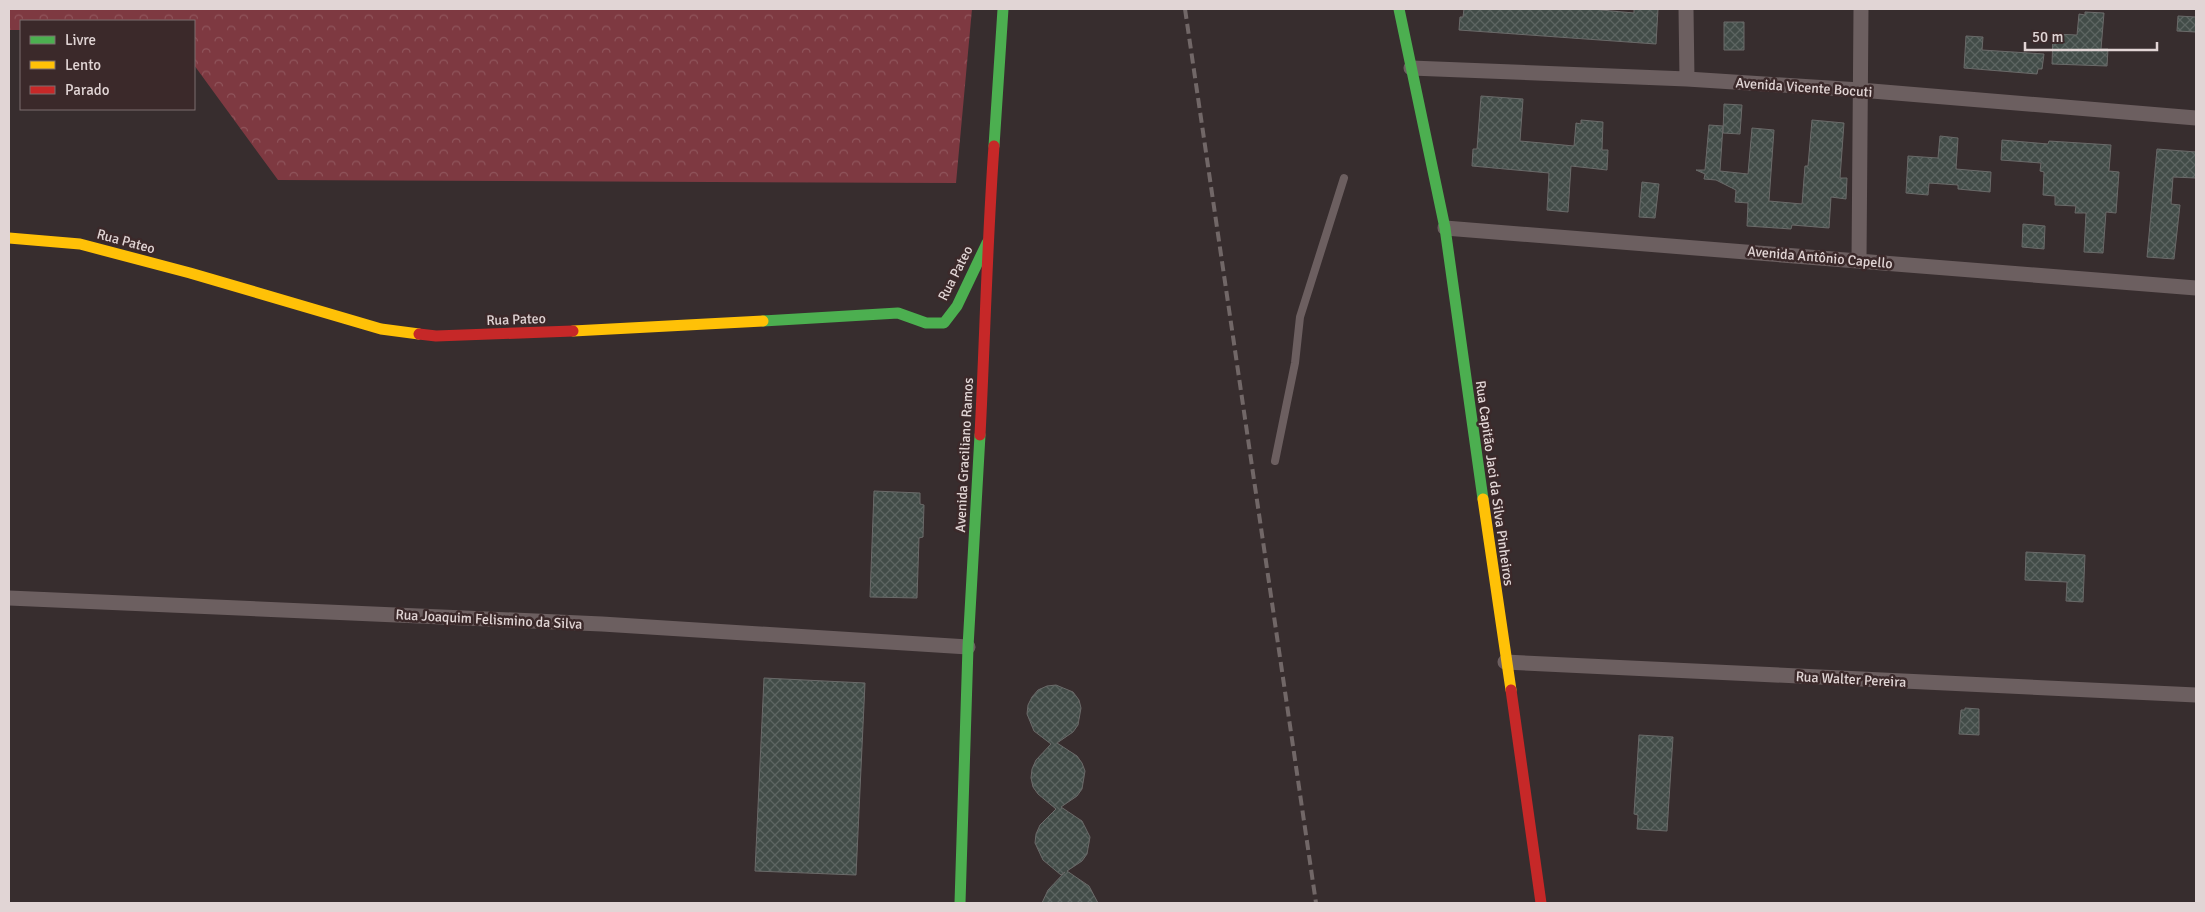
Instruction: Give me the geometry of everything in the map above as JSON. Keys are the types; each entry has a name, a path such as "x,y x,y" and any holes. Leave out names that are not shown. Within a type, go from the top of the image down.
{"street":[{"name":"Avenida Graciliano Ramos","path":"960,903 968,646 986,322 987,243 1003,9"},
{"name":"Rua Capitão Jaci da Silva Pinheiros","path":"1399,9 1444,228 1541,903"},
{"path":"1686,9 1687,79"},
{"path":"1859,260 1861,9"},
{"name":"Avenida Vicente Bocuti","path":"1411,68 1687,79 1860,90 2196,118"},
{"name":"Avenida Antônio Capello","path":"1444,228 2196,288"},
{"name":"Rua Pateo","path":"9,238 80,244 190,273 381,329 436,336 528,334 898,313 926,323 944,323 957,306 987,243"},
{"name":"Rua Joaquim Felismino da Silva","path":"9,598 592,624 968,646"},
{"name":"Rua Walter Pereira","path":"1505,662 2196,695"}],"lane":[{"path":"1275,461 1295,363 1300,317 1344,178"}],"green space":[{"path":"9,9 972,9 956,183 278,180 195,66 195,20 20,20 20,30 9,30"}],"building":[{"path":"1464,9 1602,9 1634,13 1634,9 1658,9 1656,44 1459,30 1460,17 1463,17"},
{"path":"2085,12 2104,13 2101,49 2108,49 2107,66 2052,64 2053,34 2077,35 2079,14 2085,15"},
{"path":"2178,16 2196,17 2196,32 2177,31"},
{"path":"1724,22 1744,22 1744,50 1724,50"},
{"path":"1966,36 1983,37 1982,50 2044,54 2042,69 2038,69 2037,74 1964,68"},
{"path":"1481,96 1523,99 1520,141 1574,146 1576,123 1581,124 1581,120 1603,122 1602,150 1608,150 1607,170 1571,166 1568,212 1547,210 1549,173 1472,166 1473,149 1477,149"},
{"path":"1724,104 1742,105 1740,134 1723,133"},
{"path":"1812,120 1844,123 1840,178 1847,178 1846,199 1831,197 1829,228 1792,225 1791,229 1747,226 1748,203 1735,202 1736,190 1716,180 1704,179 1705,174 1696,170 1705,170 1709,125 1723,126 1720,171 1748,174 1752,128 1774,130 1769,201 1802,204 1805,166 1808,166"},
{"path":"1940,136 1958,138 1956,169 1991,172 1990,192 1958,189 1958,185 1929,183 1928,195 1906,193 1908,156 1938,158"},
{"path":"2002,140 2048,144 2049,141 2111,145 2109,171 2119,172 2116,213 2106,212 2103,253 2084,252 2086,213 2075,213 2076,206 2055,205 2055,196 2043,195 2044,172 2040,171 2041,163 2001,160"},
{"path":"2157,149 2196,152 2196,178 2173,177 2171,204 2180,205 2174,259 2147,257"},
{"path":"1642,182 1659,184 1655,218 1639,217"},
{"path":"2023,224 2045,226 2044,249 2022,247"},
{"path":"874,491 920,493 920,504 924,505 923,537 919,538 917,598 870,597"},
{"path":"2026,552 2085,555 2083,602 2066,601 2067,582 2025,580"},
{"path":"764,678 865,683 856,875 755,871"},
{"path":"1056,685 1073,692 1079,700 1081,708 1078,725 1073,732 1057,743 1077,756 1085,771 1082,789 1077,796 1061,807 1082,821 1090,837 1087,854 1082,861 1067,871 1089,886 1098,903 1042,903 1048,890 1065,872 1061,875 1043,860 1035,843 1040,825 1056,809 1038,794 1033,787 1032,769 1036,760 1051,744 1034,731 1027,714 1028,705 1038,690"},
{"path":"1965,708 1979,709 1979,735 1959,734 1961,710 1965,710"},
{"path":"1639,735 1673,737 1667,831 1637,829 1638,815 1634,814"}],"railway":[{"path":"1185,9 1316,903"}],"traffic: fast":[{"path":"994,146 1003,9"},
{"path":"1399,9 1445,228 1483,499"},
{"path":"763,321 898,313 926,323 944,323 957,306 987,243"},
{"path":"960,903 968,647 980,435"}],"traffic: slow":[{"path":"9,238 80,244 190,273 381,329 419,334"},
{"path":"573,331 763,321"},
{"path":"1483,499 1511,690"}],"traffic: jam":[{"path":"980,435 994,146"},
{"path":"419,334 436,336 573,331"},
{"path":"1511,690 1541,903"}]}
